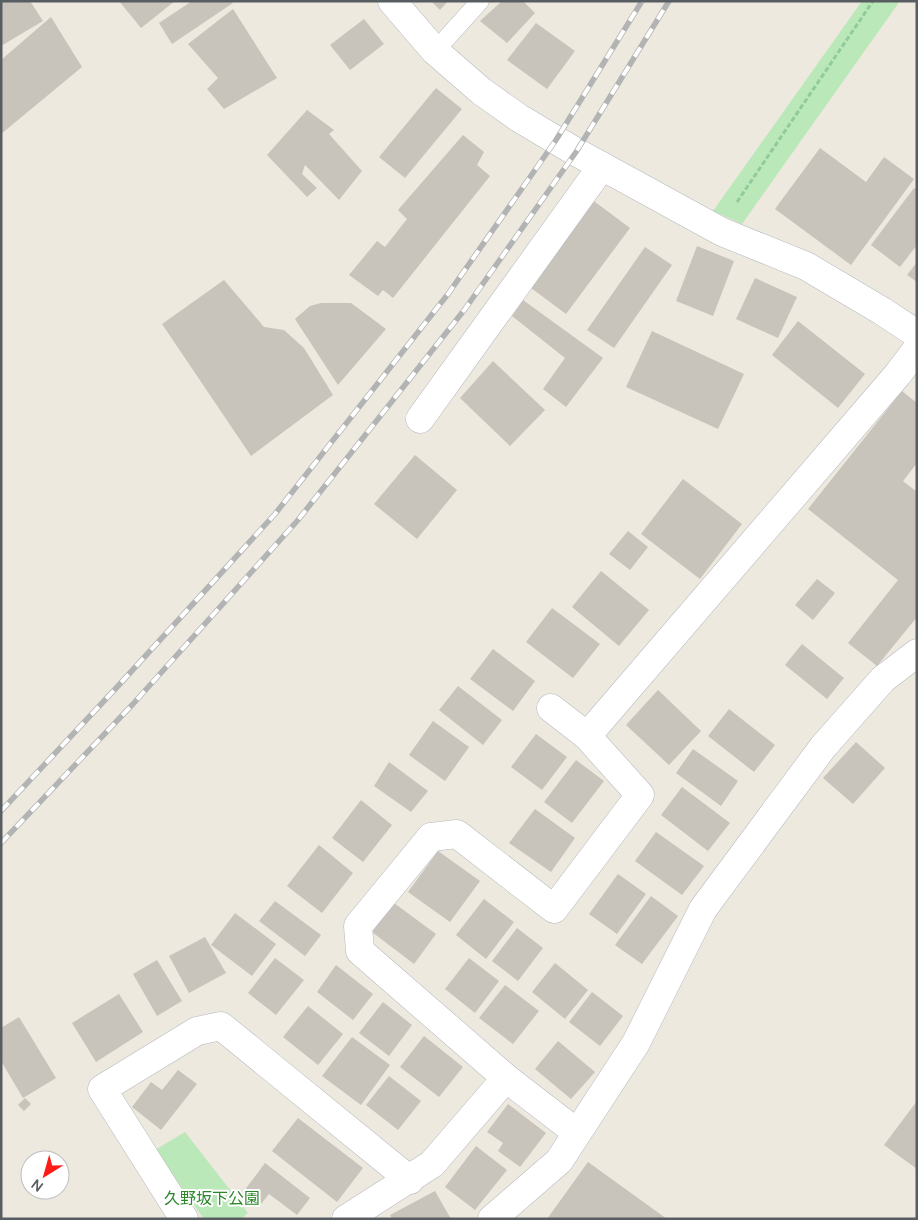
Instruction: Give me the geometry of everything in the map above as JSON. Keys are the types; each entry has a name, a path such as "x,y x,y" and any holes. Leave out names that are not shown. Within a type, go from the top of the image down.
{"street":[{"path":"392,1 435,51 481,91 512,113 602,166 722,232 806,266 917,334"},
{"path":"420,420 602,166"},
{"path":"587,736 891,382 917,349"},
{"path":"492,1219 559,1161 576,1132 636,1043 703,909 823,747 883,679 917,654"},
{"path":"552,708 587,736 640,795 554,909 457,834 431,837 358,926 360,950 506,1078 576,1132"},
{"path":"184,1219 102,1089 197,1030 221,1026 410,1180"},
{"path":"346,1219 410,1180 432,1164 506,1078"}],"lane":[{"path":"435,51 480,1"}],"path":[{"path":"722,232 739,199 873,1"}],"green space":[{"path":"862,1 900,1 742,224 713,211"},
{"name":"久野坂下公園","path":"185,1132 248,1213 241,1219 204,1219 155,1150"}],"building":[{"path":"1,1 30,1 43,21 1,46"},
{"path":"119,1 175,1 141,28"},
{"path":"192,1 231,1 233,3 172,44 159,23"},
{"path":"431,1 448,1 440,10"},
{"path":"502,1 523,1 535,13 507,43 480,21"},
{"path":"233,9 277,78 224,109 207,89 218,78 188,44"},
{"path":"51,17 82,67 1,134 1,60"},
{"path":"364,19 384,44 350,70 330,45"},
{"path":"536,23 575,51 547,89 507,60"},
{"path":"436,88 462,109 405,178 379,157"},
{"path":"307,110 334,130 329,134 362,171 339,200 305,165 302,174 317,188 307,197 267,155"},
{"path":"463,135 484,152 477,165 490,176 393,298 383,290 378,296 349,275 377,241 385,247 407,219 398,210"},
{"path":"820,148 866,182 884,157 914,179 851,265 775,209"},
{"path":"914,188 917,190 917,245 900,267 871,245"},
{"path":"587,196 630,228 566,314 523,282"},
{"path":"697,246 734,261 713,316 676,301"},
{"path":"645,247 672,265 614,348 587,330"},
{"path":"917,262 917,282 907,275"},
{"path":"755,278 797,297 778,338 736,319"},
{"path":"224,280 264,327 284,330 304,348 333,395 251,456 162,324"},
{"path":"523,300 603,358 566,407 543,389 565,358 512,316"},
{"path":"321,303 351,303 386,329 338,385 295,319 310,306"},
{"path":"798,321 865,374 838,408 772,355"},
{"path":"652,331 744,374 718,429 626,387"},
{"path":"493,361 545,410 510,446 460,398"},
{"path":"902,391 917,403 917,463 903,481 917,492 917,617 877,666 848,643 898,580 808,509"},
{"path":"415,455 457,490 417,539 374,504"},
{"path":"683,479 742,524 700,579 641,534"},
{"path":"628,531 648,547 630,570 609,554"},
{"path":"601,571 649,610 619,646 572,607"},
{"path":"817,579 835,593 813,620 795,605"},
{"path":"552,608 600,644 573,678 526,642"},
{"path":"802,644 844,678 827,699 785,665"},
{"path":"493,649 535,681 513,711 470,679"},
{"path":"458,686 502,720 483,745 439,710"},
{"path":"658,690 701,731 669,765 626,725"},
{"path":"729,709 775,745 754,772 708,736"},
{"path":"433,721 469,747 445,781 409,755"},
{"path":"536,734 567,757 542,790 511,767"},
{"path":"856,742 885,768 853,804 823,778"},
{"path":"693,749 738,781 721,806 676,773"},
{"path":"576,760 604,781 572,823 544,802"},
{"path":"389,762 428,791 411,812 374,786"},
{"path":"682,787 730,823 708,851 661,815"},
{"path":"361,800 392,825 363,862 332,838"},
{"path":"535,809 575,838 551,872 509,843"},
{"path":"656,832 704,866 682,895 635,861"},
{"path":"319,845 353,873 322,913 287,886"},
{"path":"438,851 480,881 450,922 408,892"},
{"path":"618,874 646,894 617,934 589,914"},
{"path":"651,896 678,916 642,964 615,945"},
{"path":"484,899 514,922 486,959 456,935"},
{"path":"275,901 321,935 305,956 259,921"},
{"path":"394,903 436,934 414,964 372,932"},
{"path":"235,913 276,944 252,976 211,945"},
{"path":"517,928 543,948 518,981 492,961"},
{"path":"205,937 226,973 189,993 169,956"},
{"path":"275,958 304,980 276,1015 248,993"},
{"path":"469,958 499,981 475,1013 445,989"},
{"path":"157,960 182,1001 157,1016 133,974"},
{"path":"555,963 588,990 565,1019 532,992"},
{"path":"336,965 373,994 353,1020 317,992"},
{"path":"505,985 539,1011 513,1044 479,1018"},
{"path":"592,992 623,1016 600,1046 569,1022"},
{"path":"119,994 143,1032 96,1062 72,1023"},
{"path":"383,1002 412,1025 389,1056 359,1033"},
{"path":"308,1006 343,1034 318,1065 283,1037"},
{"path":"19,1017 56,1078 23,1098 1,1061 1,1028"},
{"path":"424,1036 463,1067 439,1097 400,1067"},
{"path":"352,1037 390,1065 361,1105 322,1076"},
{"path":"558,1041 595,1072 571,1099 535,1069"},
{"path":"178,1070 197,1084 161,1130 132,1107 151,1082 162,1090"},
{"path":"389,1076 421,1101 398,1130 366,1105"},
{"path":"25,1098 31,1104 24,1111 18,1105"},
{"path":"917,1101 917,1169 884,1145"},
{"path":"508,1104 546,1133 520,1167 498,1151 503,1143 487,1132"},
{"path":"298,1118 363,1168 337,1202 272,1151"},
{"path":"476,1146 507,1170 475,1210 445,1187"},
{"path":"588,1162 667,1219 547,1219"},
{"path":"265,1163 310,1198 297,1215 269,1194 261,1204 244,1191"},
{"path":"435,1191 451,1219 392,1219 390,1215"}],"railway":[{"path":"1,811 275,514 448,294 556,140 642,1"},
{"path":"1,843 133,704 298,520 465,309 576,152 669,1"}]}
